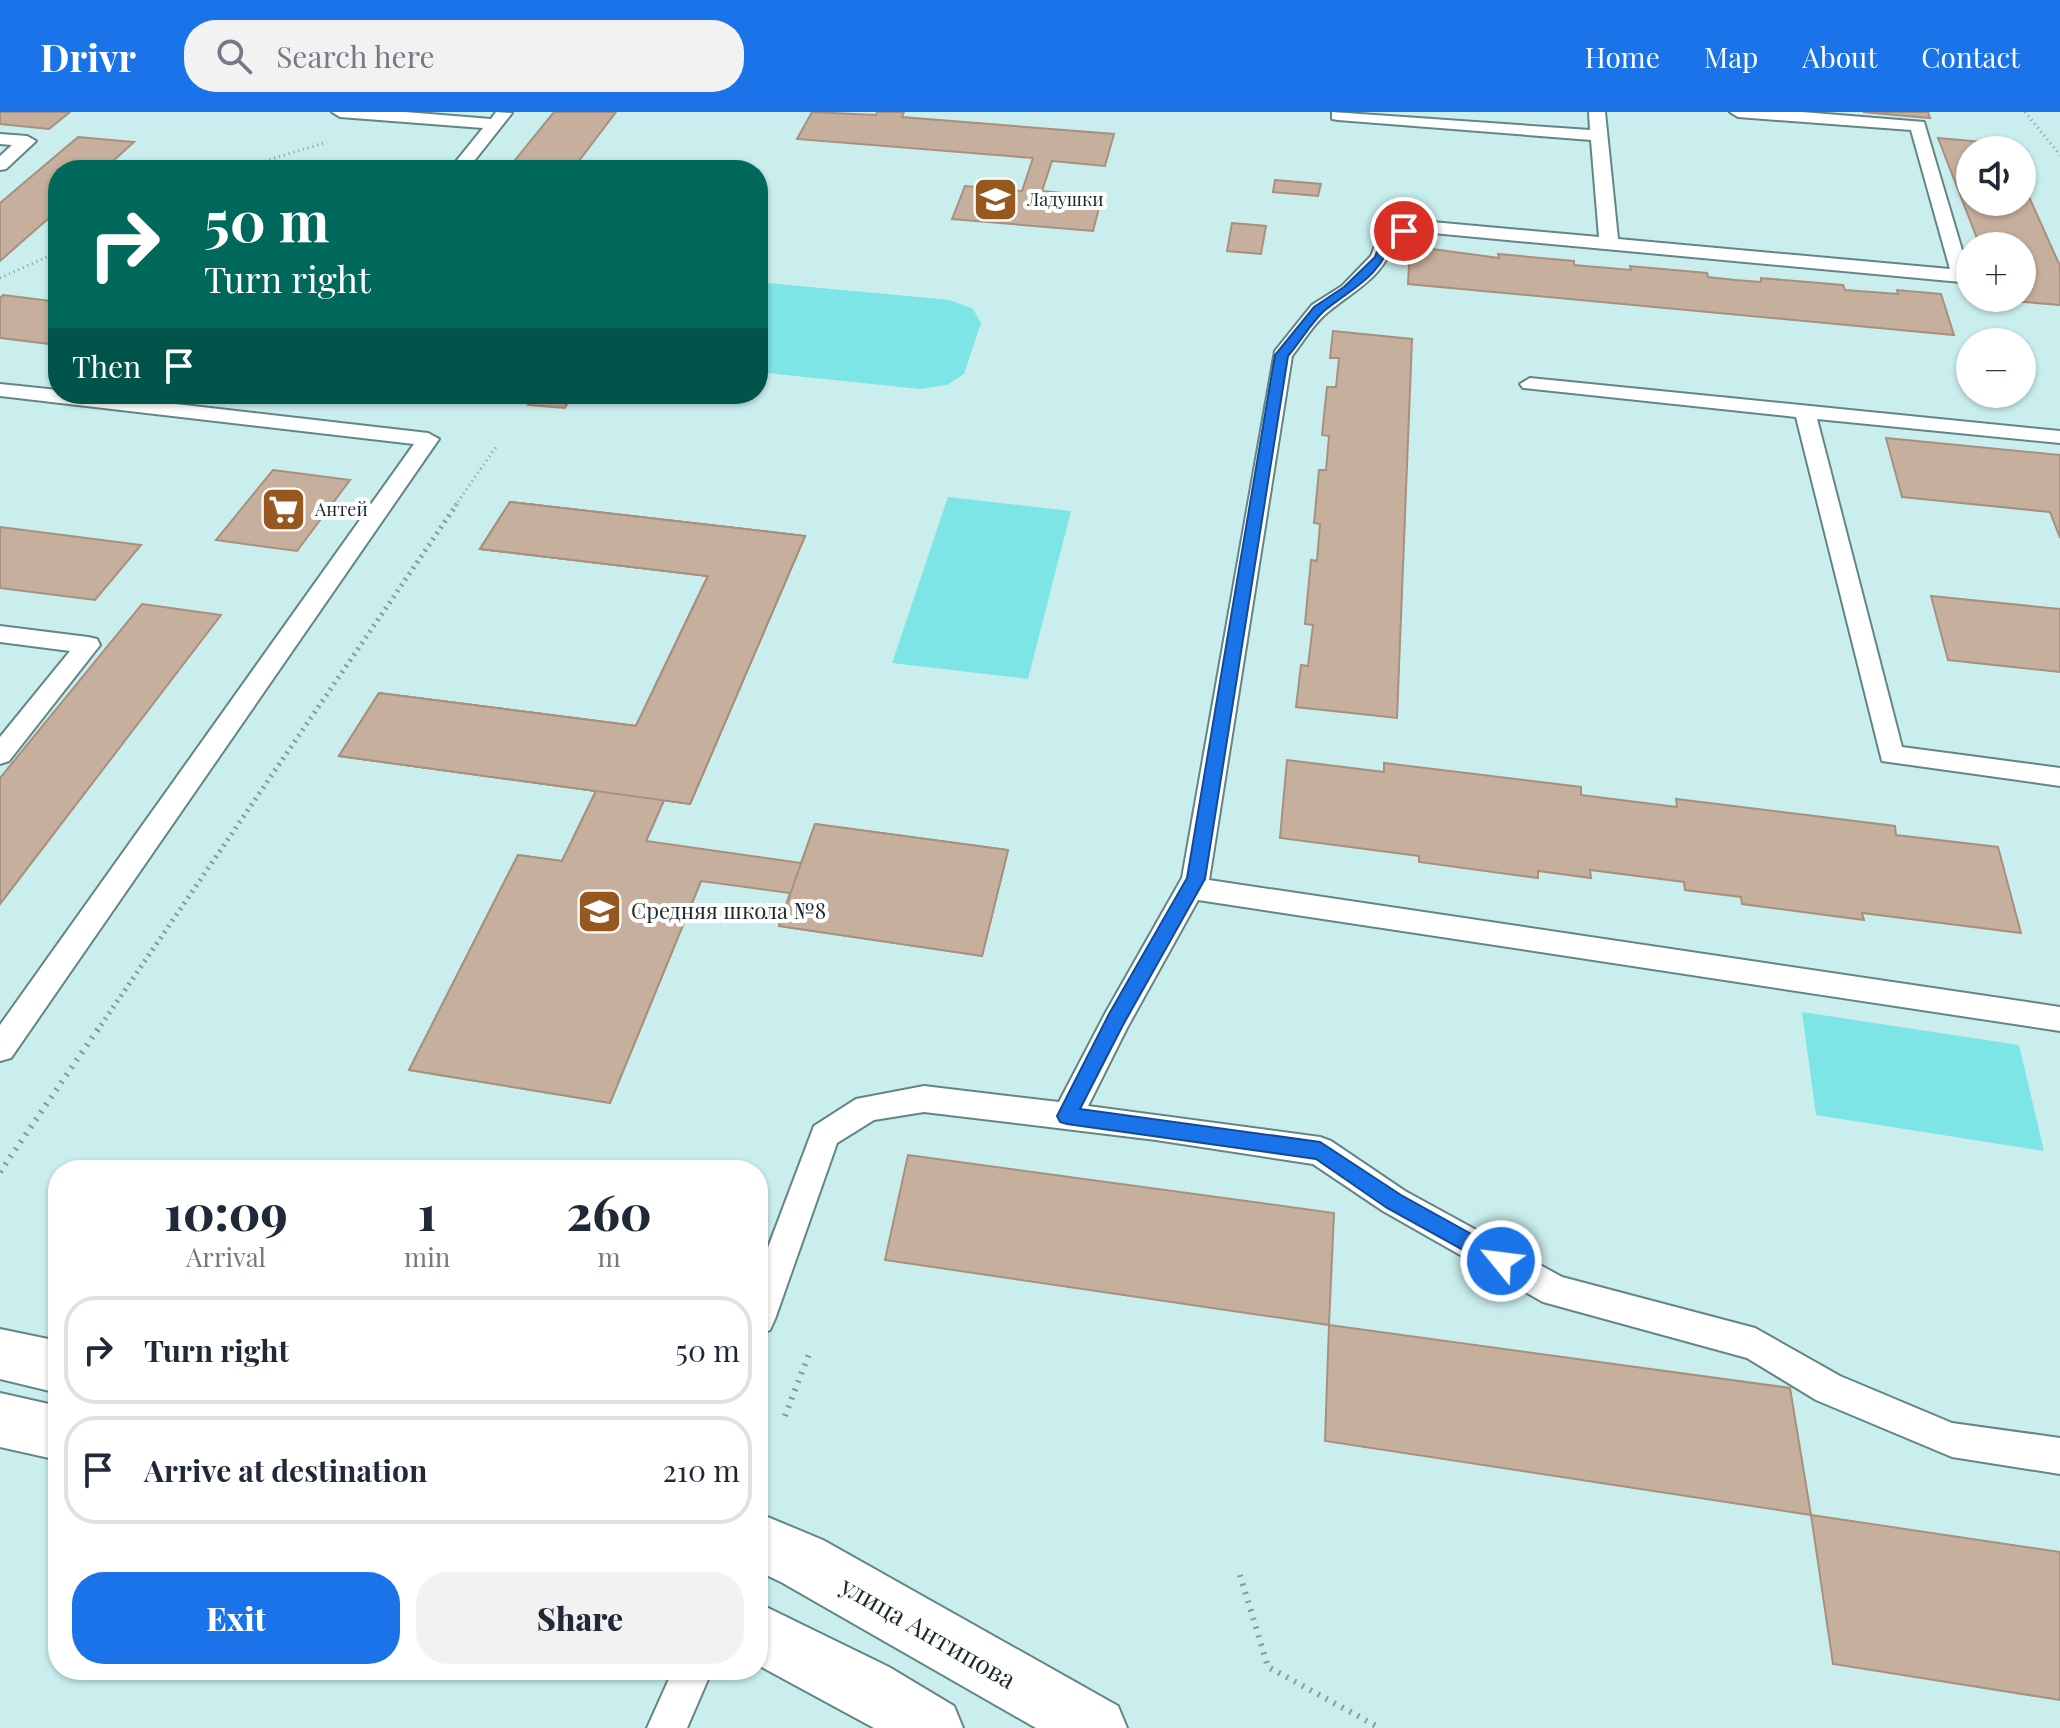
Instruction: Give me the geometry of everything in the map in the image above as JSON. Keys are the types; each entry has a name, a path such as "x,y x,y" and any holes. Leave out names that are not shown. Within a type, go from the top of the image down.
{"main road":[{"path":"0,1354 48,1365"},
{"path":"0,1420 48,1431"},
{"name":"улица Антипова","path":"768,1548 802,1561 1096,1728"},
{"path":"768,1638 867,1689 932,1728"}],"lane":[{"path":"340,112 500,118"},
{"path":"1597,112 1609,244"},
{"path":"1067,1116 1116,1020 1196,879 1282,355 1319,309 1349,290 1380,258 1387,237 1421,226 1961,276 1918,126 1738,112"},
{"path":"1338,115 1599,136"},
{"path":"466,160 500,118"},
{"path":"0,139 27,141 0,165"},
{"path":"1530,384 2060,437"},
{"path":"0,390 48,395"},
{"path":"0,1049 428,439 122,404"},
{"path":"1805,412 1891,755 2060,777"},
{"path":"0,634 88,645 0,755"},
{"path":"1191,888 2060,1019"},
{"path":"768,1292 825,1135 867,1108 924,1099 1067,1116 1320,1151 1394,1201 1555,1291 1755,1344 1828,1388 1952,1440 2060,1456"},
{"path":"667,1728 689,1680"}],"path":[{"path":"2025,112 2060,155"},
{"path":"0,278 48,256"},
{"path":"0,1172 496,447"},
{"path":"785,1416 809,1354"},
{"path":"1240,1575 1268,1667 1380,1728"}],"shaded area":[{"path":"768,283 950,300 973,309 981,323 964,374 947,385 920,389 768,373"},
{"path":"948,497 1071,511 1028,679 892,663"},
{"path":"1802,1012 2019,1045 2044,1151 1816,1115"}],"building":[{"path":"0,112 70,112 49,129 0,124"},
{"path":"554,112 616,112 580,160 515,160"},
{"path":"812,112 876,115 877,112 904,112 902,117 1114,134 1105,166 1052,161 1042,191 1102,197 1093,231 952,219 965,186 1022,191 1033,158 797,139"},
{"path":"1863,112 1928,112 1930,118 1895,115"},
{"path":"78,137 134,142 114,160 51,160"},
{"path":"1938,138 1956,140 1956,184"},
{"path":"48,162 48,219 0,261 0,203"},
{"path":"1275,180 1321,184 1318,196 1273,192"},
{"path":"2036,212 2060,266 2060,305 2036,303 2036,232 1975,232 1968,216 2036,216"},
{"path":"1232,223 1266,226 1261,254 1227,251"},
{"path":"1410,246 1499,258 1498,254 1574,261 1574,265 1707,273 1708,277 1735,280 1761,282 1761,278 1843,285 1845,290 1941,294 1954,335 1408,284"},
{"path":"3,295 48,301 48,344 0,338 0,298"},
{"path":"1333,331 1412,339 1397,718 1296,707 1301,665 1308,666 1313,625 1305,624 1311,560 1317,561 1320,524 1314,523 1319,470 1326,470 1329,436 1322,435 1327,387 1336,387 1339,358 1330,358"},
{"path":"529,404 567,404 565,408"},
{"path":"1886,438 2060,455 2060,538 2050,512 1902,497"},
{"name":"Антей","path":"273,470 350,480 297,551 216,540"},
{"path":"510,502 805,536 690,804 664,800 633,871 701,881 610,1103 409,1070 518,855 562,861 596,791 339,756 379,693 636,726 708,576 480,549"},
{"path":"510,502 805,536 690,804 664,800 646,841 801,863 815,824 1008,850 982,956 779,926 790,893 701,881 610,1103 409,1070 518,855 562,861 596,791 339,756 379,693 636,726 708,576 480,549"},
{"path":"510,502 805,536 690,804 339,756 379,693 636,726 708,576 480,549"},
{"path":"0,527 141,545 95,600 0,588"},
{"path":"1931,596 2060,609 2060,672 1948,660"},
{"path":"142,604 221,615 0,904 0,778"},
{"path":"1287,760 1384,772 1384,763 1581,787 1581,795 1677,807 1676,799 1895,826 1896,835 1998,847 2021,933 1862,913 1864,920 1742,904 1741,897 1685,890 1684,882 1590,870 1591,878 1538,871 1538,878 1419,862 1419,856 1280,838"},
{"path":"815,824 1008,850 982,956 779,926"},
{"path":"908,1155 1334,1213 1329,1325 885,1260"},
{"path":"1329,1325 1790,1388 1811,1515 1325,1441"},
{"path":"1811,1515 2060,1552 2060,1700 1833,1664"}],"place":[{"name":"Ладушки","path":"996,200"},
{"name":"Антей","path":"284,510"},
{"name":"Средняя школа №8","path":"600,911"}],"route":[{"path":"1404,231 1387,237 1380,258 1349,290 1319,309 1282,355 1196,879 1116,1020 1067,1116 1320,1151 1394,1201 1501,1261"}]}
